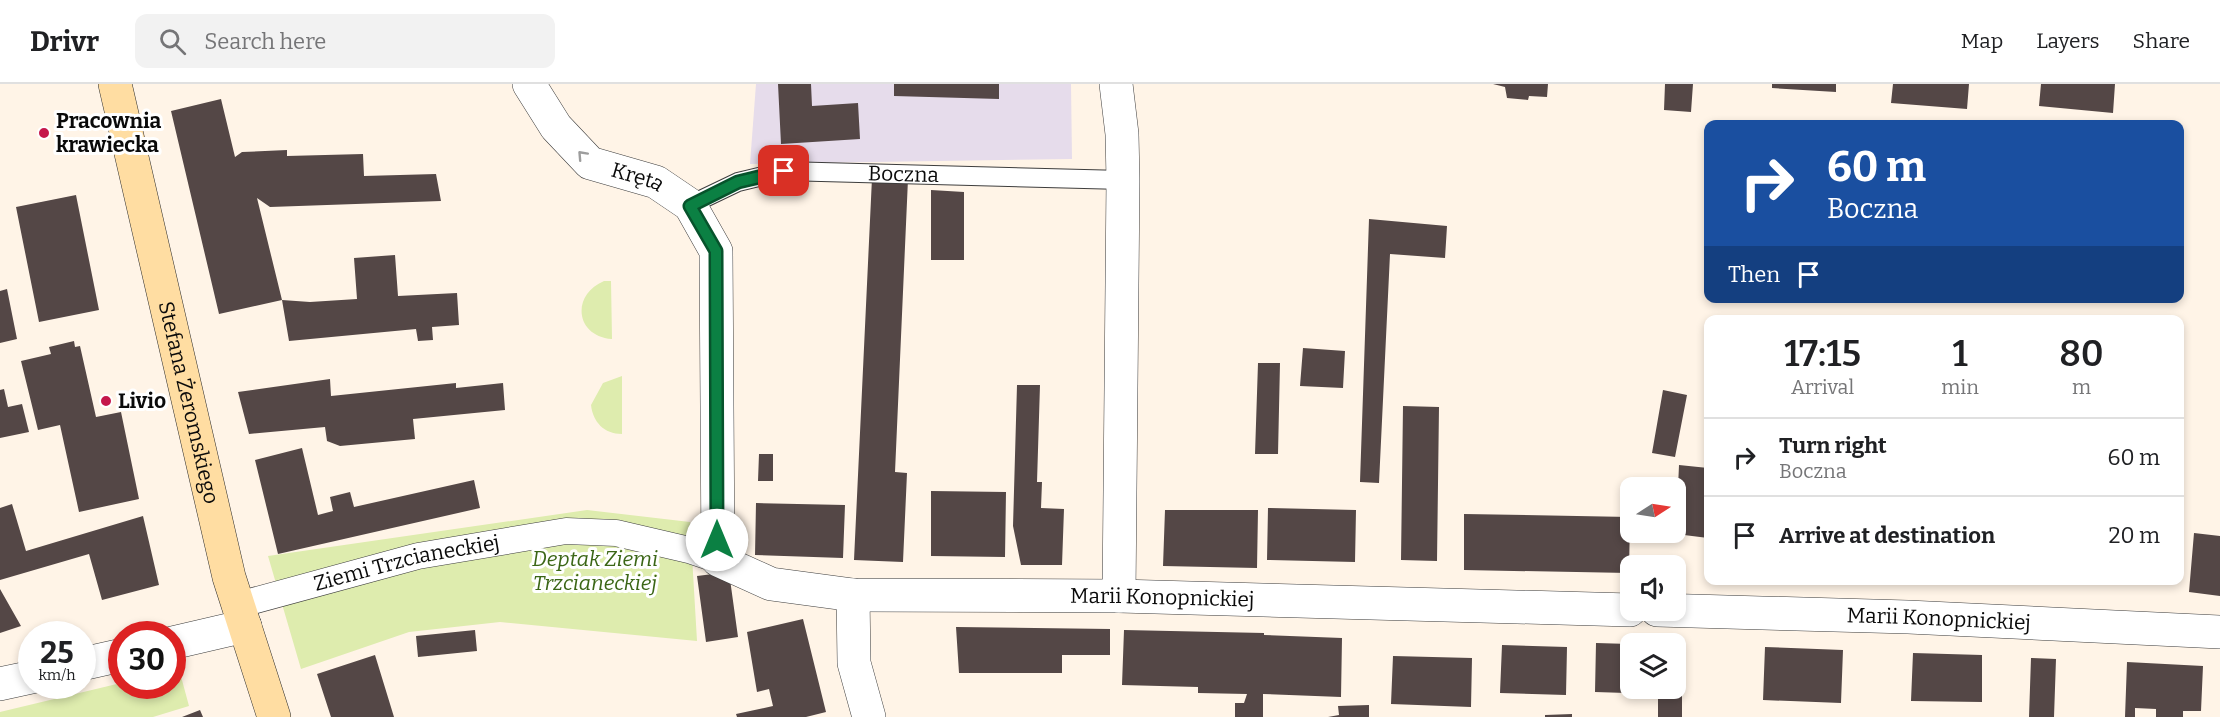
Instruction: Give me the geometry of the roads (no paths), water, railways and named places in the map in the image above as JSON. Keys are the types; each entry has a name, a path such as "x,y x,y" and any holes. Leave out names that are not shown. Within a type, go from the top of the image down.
{"main road":[{"name":"Stefana Żeromskiego","path":"115,84 229,577 274,717"}],"street":[{"name":"Kręta","path":"529,84 556,127 590,163 656,182 690,206 716,251 718,550"},
{"path":"1116,84 1122,134 1123,180 1119,596"},
{"name":"Ziemi Trzcianeckiej","path":"242,615 418,556 566,531 616,533 689,550 718,550"},
{"name":"Marii Konopnickiej","path":"718,550 771,584 854,595 1119,596 1620,610"},
{"path":"854,595 852,612 854,663 869,717"},
{"name":"Marii Konopnickiej","path":"1686,611 1908,617 2220,632"},
{"path":"186,637 242,615"},
{"path":"0,684 18,680"}],"lane":[{"name":"Boczna","path":"690,206 738,182 784,171 1123,180"}],"place":[{"name":"Pracownia krawiecka","path":"44,133"},
{"name":"Livio","path":"106,401"}],"park label":[{"name":"Deptak Ziemi Trzcianeckiej","path":"595,571"}]}
